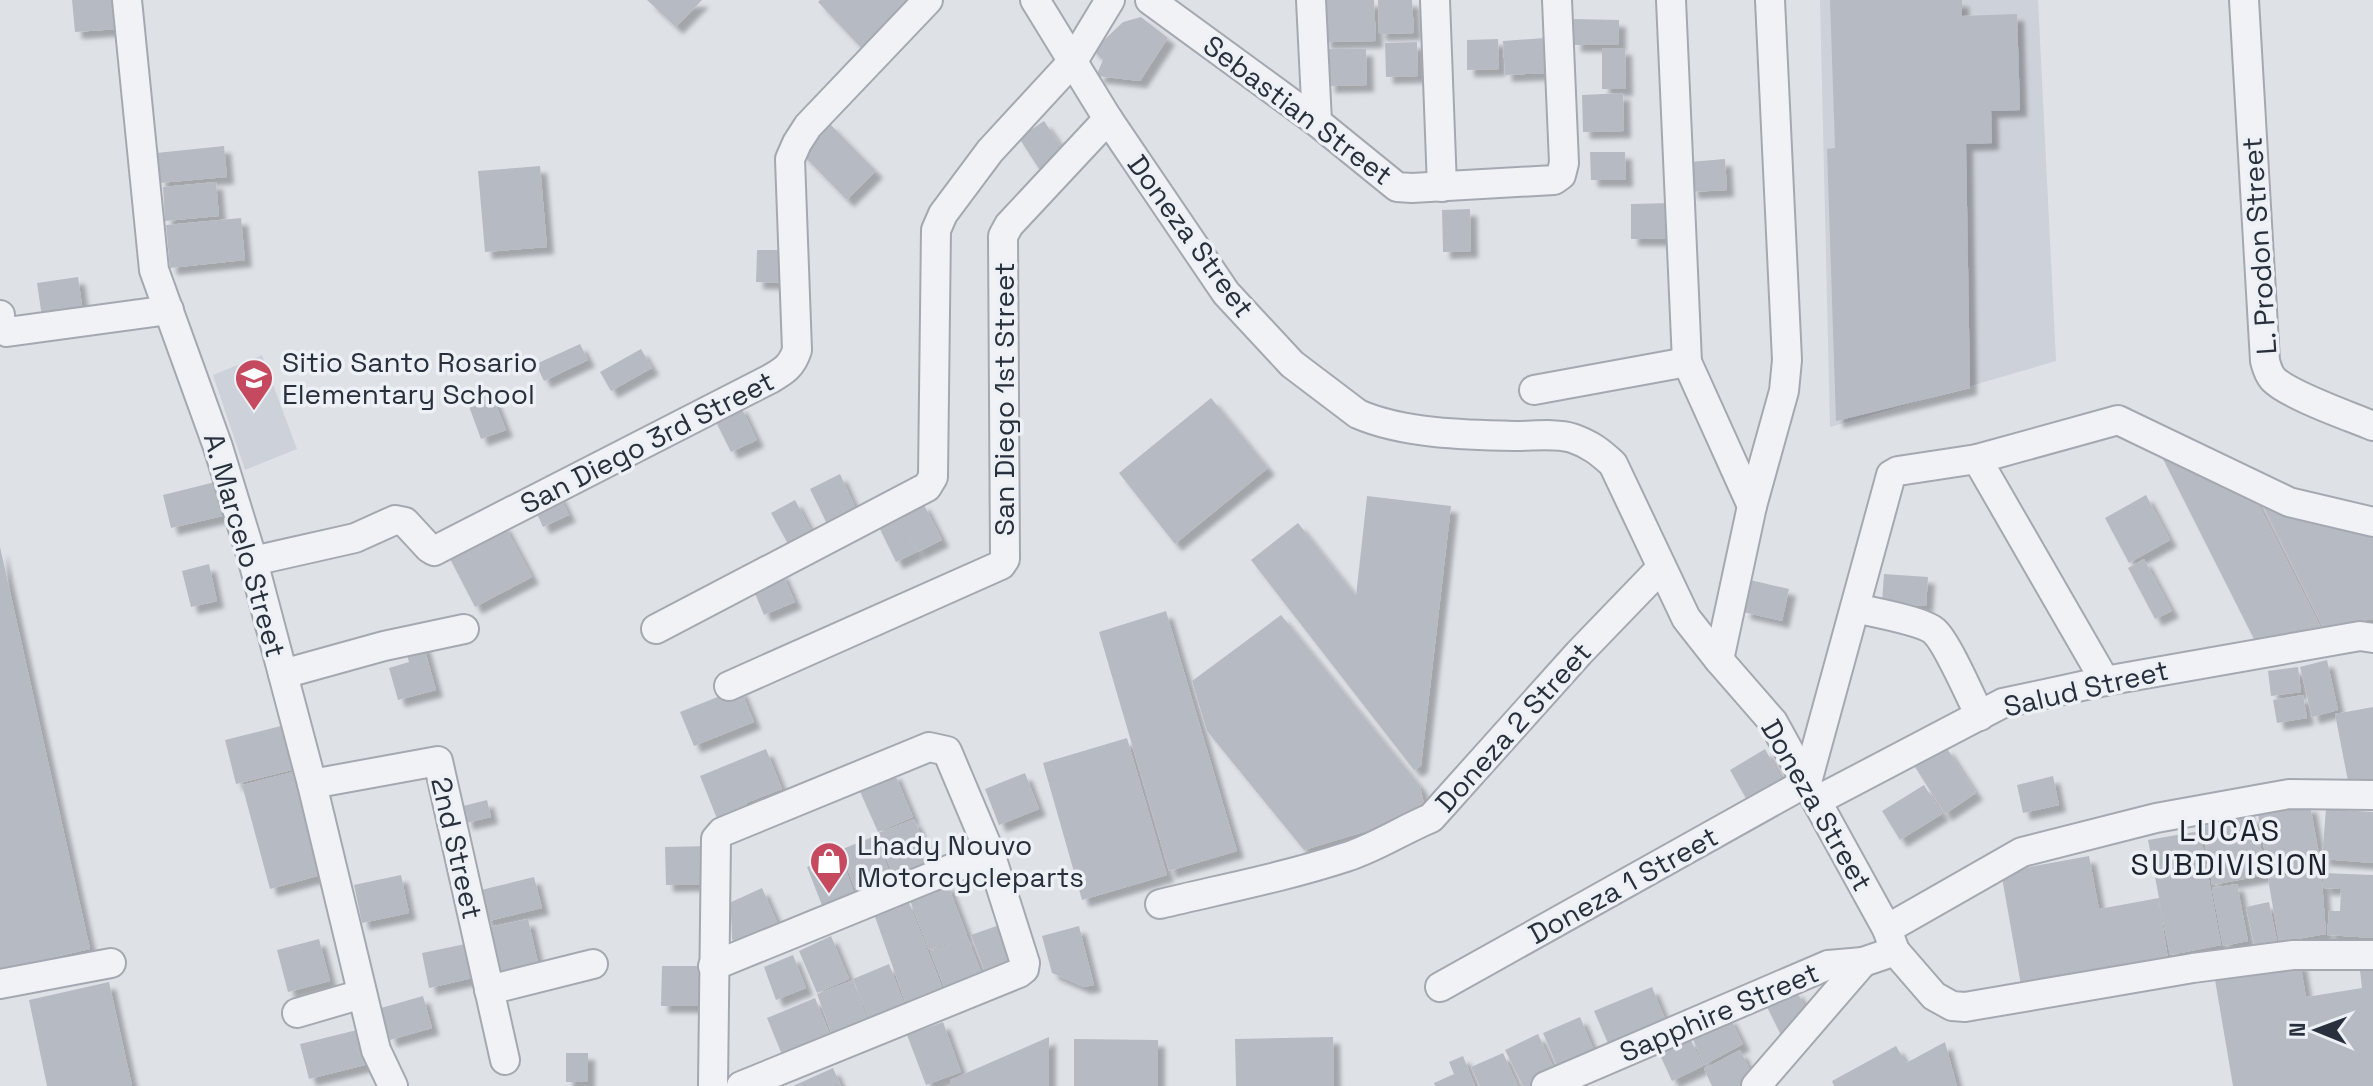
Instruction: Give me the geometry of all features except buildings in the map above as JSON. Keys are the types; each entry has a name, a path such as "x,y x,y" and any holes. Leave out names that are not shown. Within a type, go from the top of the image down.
{"street":[{"name":"A. Marcelo Street","path":"127,0 154,270 218,447 253,561 312,784 376,1050 393,1086"},
{"name":"San Diego 3rd Street","path":"253,561 355,538 395,520 405,522 434,551 789,367 797,350 790,159 808,126 928,0"},
{"name":"Doneza Street","path":"1035,0 1108,119 1226,293 1292,364 1367,418 1450,433 1568,437 1595,447 1613,464 1686,618 1773,722 1891,940 1934,996 1952,1006 1965,1007 2193,968 2293,955 2373,955"},
{"path":"656,629 927,487 933,477 936,230 943,214 990,151 1073,61 1110,0"},
{"name":"Sebastian Street","path":"1150,0 1317,122 1397,187 1554,180 1561,175 1564,163 1557,0"},
{"path":"1311,0 1317,122"},
{"path":"1435,0 1442,187"},
{"path":"1671,0 1687,362 1752,506"},
{"path":"1719,660 1752,506 1784,391 1787,360 1770,0"},
{"name":"L. Prodon Street","path":"2244,0 2265,361 2275,382 2373,426"},
{"name":"San Diego 1st Street","path":"729,686 1001,565 1005,559 1003,236 1009,225 1108,119"},
{"path":"4,324 169,310"},
{"path":"1534,390 1687,362"},
{"path":"1812,791 1855,608 1891,475 1906,469 1977,459 2118,420 2289,502 2373,522"},
{"path":"1977,459 2105,681"},
{"name":"Doneza 2 Street","path":"1160,904 1350,856 1431,818 1579,653 1661,568"},
{"path":"1855,608 1923,625 1934,631 1980,716"},
{"path":"283,674 384,646 464,629"},
{"name":"Salud Street","path":"1812,791 2003,703 2244,655 2360,636 2373,638"},
{"path":"713,1086 716,839 722,832 929,747 947,751 990,853 1025,963 1024,969 741,1086"},
{"name":"2nd Street","path":"312,784 438,761 505,1060"},
{"name":"Doneza 1 Street","path":"1440,987 1812,791"},
{"name":"Sapphire Street","path":"1546,1086 1828,965 1863,962 2022,852 2156,818 2289,794 2373,795"},
{"path":"713,966 990,853"},
{"path":"1760,1085 1863,962"},
{"path":"0,984 111,963"},
{"path":"489,990 593,964"},
{"path":"297,1013 362,994"}],"shaded area":[{"path":"1820,0 2038,0 2056,361 1830,427"},
{"name":"Sitio Santo Rosario Elementary School","path":"262,355 297,449 245,470 213,375"}],"place":[{"name":"Sitio Santo Rosario Elementary School","path":"254,412"},
{"name":"Lhady Nouvo Motorcycleparts","path":"829,895"}],"district":[{"name":"LUCAS SUBDIVISION","path":"2230,847"}]}
